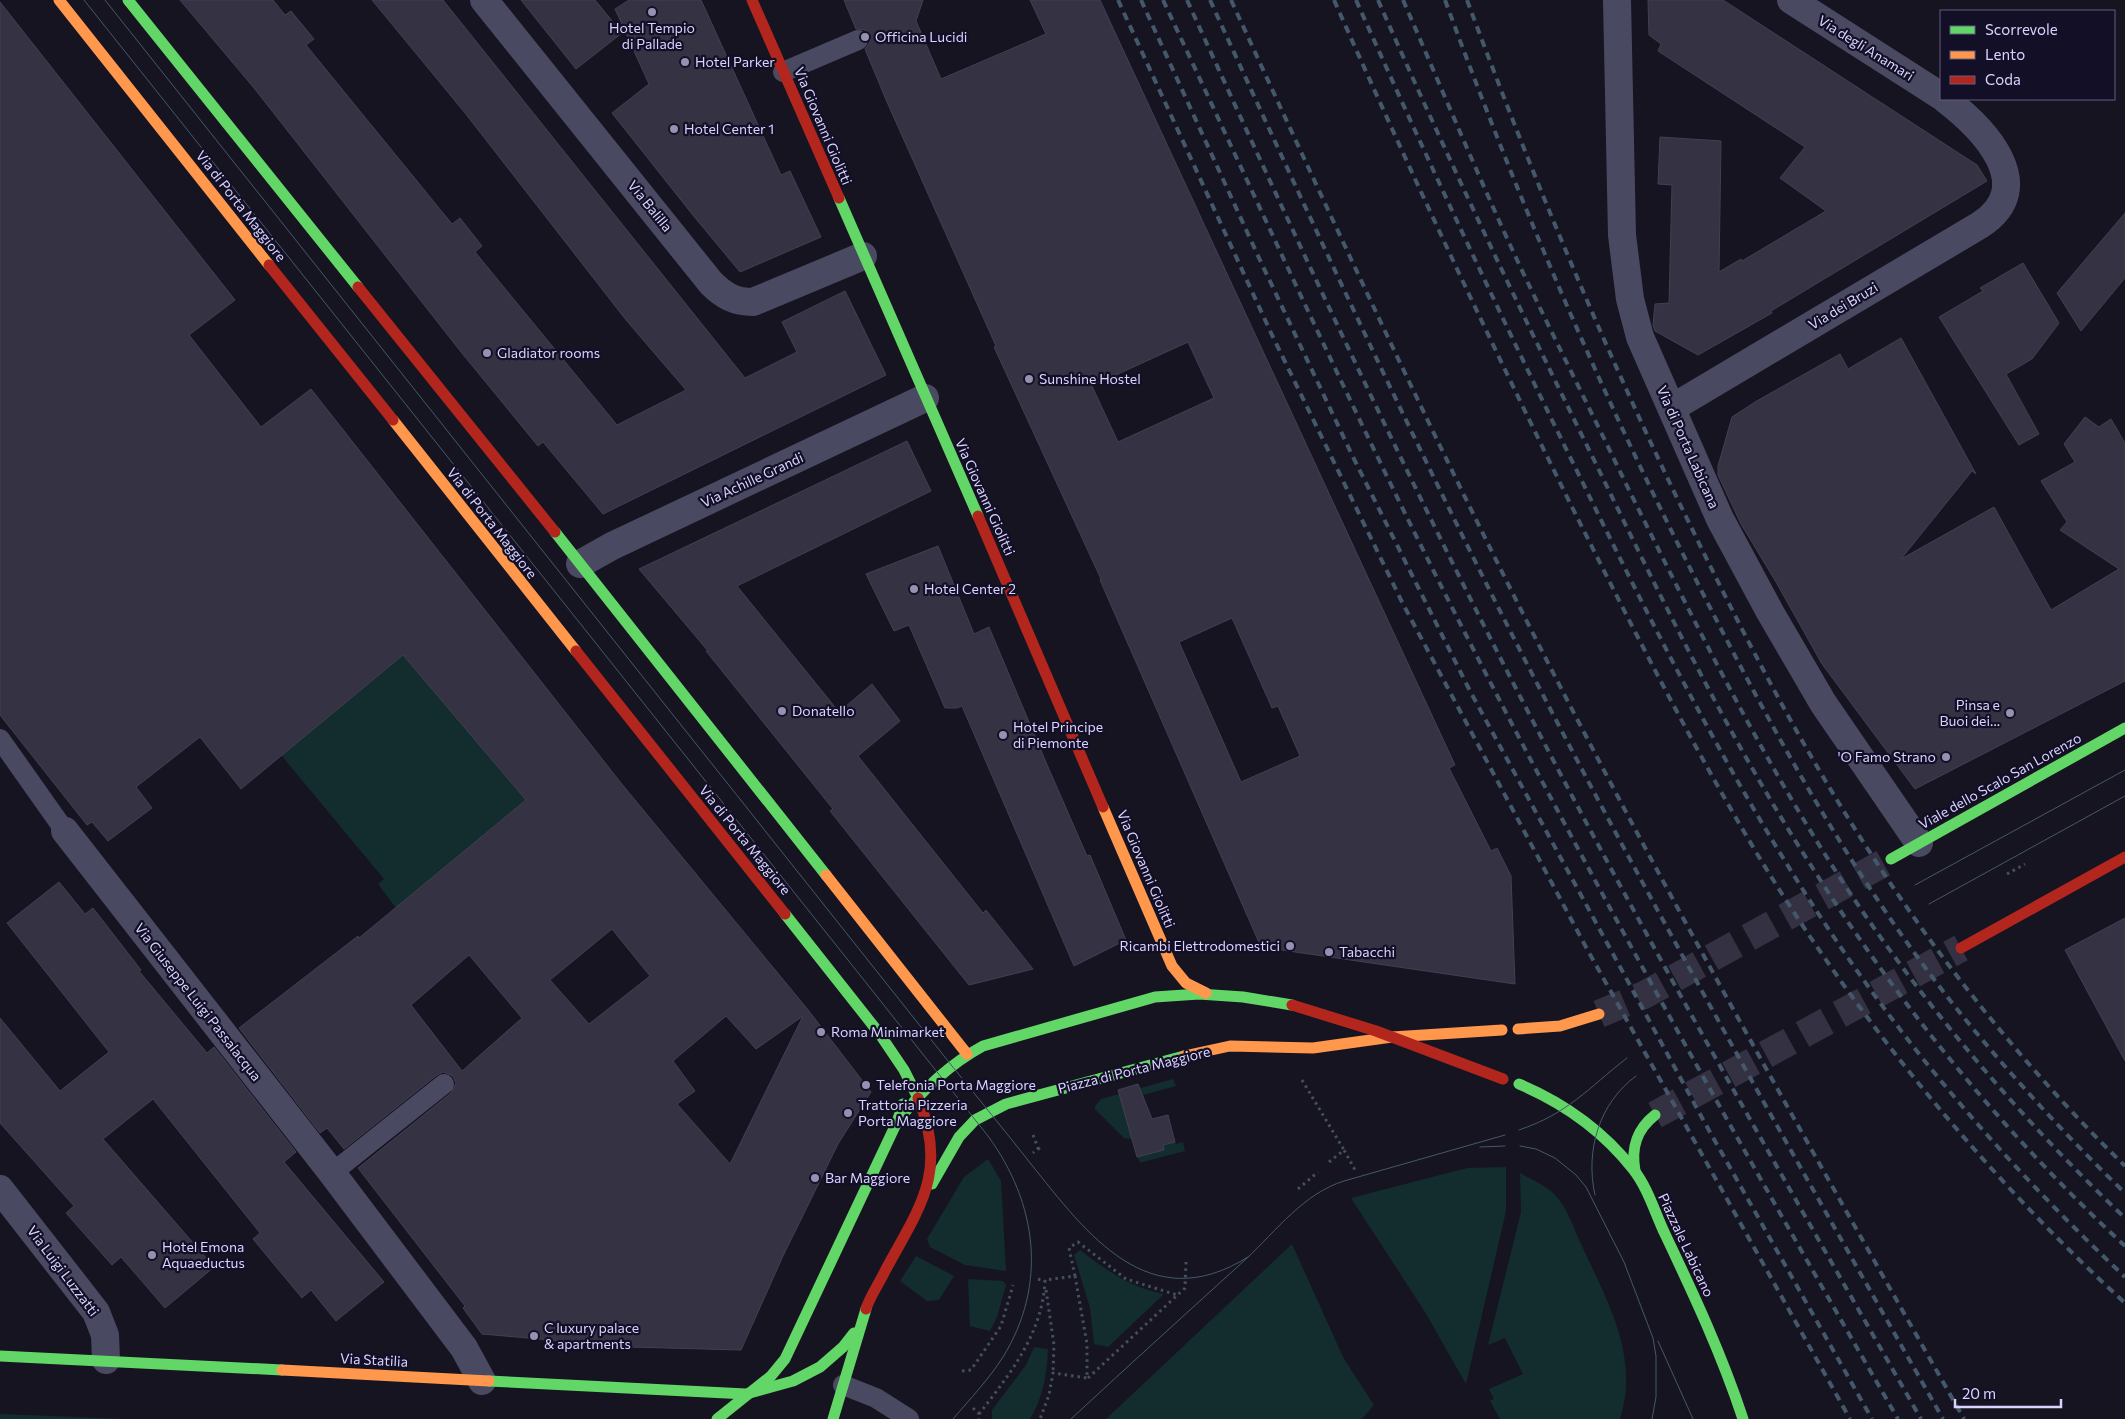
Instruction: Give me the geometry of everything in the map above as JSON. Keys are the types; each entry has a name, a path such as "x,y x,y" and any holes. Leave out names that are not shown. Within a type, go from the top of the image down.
{"main road":[{"name":"Via di Porta Maggiore","path":"59,0 879,1033 902,1066"},
{"path":"128,0 580,564 967,1054"},
{"name":"Via Giovanni Giolitti","path":"752,0 1049,679 1168,959 1179,977 1189,987 1206,993"},
{"name":"Viale dello Scalo San Lorenzo","path":"1891,859 2125,728"},
{"path":"1961,948 2125,857"},
{"name":"Piazza di Porta Maggiore","path":"897,1122 918,1096 940,1076 967,1054 988,1043 1155,997 1206,993 1247,996 1296,1006 1392,1038 1503,1079"},
{"path":"1518,1029 1560,1026 1599,1014"},
{"path":"1392,1038 1502,1030"},
{"name":"Piazza di Porta Maggiore","path":"833,1419 861,1321 875,1290 965,1128 989,1111 1006,1104 1199,1052 1230,1046 1313,1048 1392,1038"},
{"name":"Piazza di Porta Maggiore","path":"902,1066 918,1096 924,1113 930,1148 931,1169 924,1199"},
{"name":"Piazza di Porta Maggiore","path":"717,1419 746,1394 775,1373 785,1359 897,1122 905,1094 902,1066"},
{"name":"Piazzale Labicano","path":"1518,1084 1552,1098 1567,1108 1597,1131 1635,1170 1714,1342 1727,1372 1743,1419"},
{"path":"1635,1170 1633,1152 1636,1139 1643,1125 1655,1115"},
{"path":"746,1394 803,1378 826,1365 842,1349 861,1321"},
{"name":"Via Statilia","path":"0,1356 746,1394"}],"street":[{"name":"Via Balilla","path":"484,0 711,282 726,296 734,300 753,302 863,256"},
{"name":"Via di Porta Labicana","path":"1616,0 1621,208 1627,280 1640,337 1720,519 1770,612 1823,703 1919,843"},
{"name":"Via degli Anamari","path":"1791,0 1940,95"},
{"name":"Via dei Bruzi","path":"1672,408 1980,225 1996,212 2005,195 2007,176 1994,150 1964,115 1945,100"},
{"name":"Via Achille Grandi","path":"580,564 612,546 925,398"},
{"name":"Via Giuseppe Luigi Passalacqua","path":"65,831 332,1173 464,1348 482,1381"},
{"name":"Via Luigi Luzzatti","path":"0,1189 96,1312 105,1335 106,1360"}],"lane":[{"path":"783,72 858,40"},
{"path":"0,739 65,831"},
{"path":"332,1173 444,1084"},
{"path":"843,1385 876,1398 909,1419"}],"path":[{"path":"2006,874 2025,864"},
{"path":"1302,1080 1355,1170"},
{"path":"1033,1135 1038,1148 1042,1152"},
{"path":"1033,1153 1038,1148"},
{"path":"1329,1162 1344,1150"},
{"path":"1298,1189 1318,1172"},
{"path":"1087,1378 1087,1344 1069,1248 1078,1242 1126,1278 1178,1295"},
{"path":"1087,1378 1185,1288 1186,1262"},
{"path":"1038,1279 1045,1280 1074,1276"},
{"path":"1040,1419 1049,1395 1053,1373 1054,1345 1045,1280"},
{"path":"979,1419 979,1414 1015,1367 1029,1342 1044,1296 1045,1280"},
{"path":"962,1370 971,1370 1001,1326 1012,1285"},
{"path":"1053,1373 1087,1378"},
{"path":"973,1408 979,1414"}],"green space":[{"path":"403,655 526,800 396,908 378,884 384,879 281,755"},
{"path":"1173,1079 1176,1086 1143,1095 1144,1098 1124,1103 1132,1139 1124,1138 1095,1109 1095,1106 1101,1099"},
{"path":"1175,1142 1176,1144 1183,1142 1185,1151 1143,1162 1140,1162 1137,1157 1164,1150 1163,1145"},
{"path":"988,1159 1001,1181 1006,1271 965,1265 930,1247 927,1239 964,1177"},
{"path":"1506,1167 1506,1211 1466,1384 1425,1312 1351,1198 1467,1168"},
{"path":"1520,1173 1547,1188 1564,1206 1610,1308 1618,1330 1626,1373 1625,1396 1620,1419 1500,1419 1490,1401 1494,1399 1489,1389 1523,1374 1505,1338 1488,1345 1521,1212"},
{"path":"1292,1244 1344,1359 1374,1405 1362,1419 1106,1419"},
{"path":"1080,1250 1109,1271 1130,1283 1164,1294 1108,1347 1094,1344 1090,1308 1074,1255"},
{"path":"916,1256 954,1276 939,1300 927,1301 900,1281"},
{"path":"968,1279 1003,1281 1006,1285 997,1317 990,1331 970,1326"},
{"path":"1034,1347 1048,1349 1047,1368 1044,1386 1030,1419 992,1419 992,1410 1026,1365"},
{"path":"0,1414 127,1419 0,1419"}],"building":[{"path":"180,0 273,0 285,15 291,11 314,39 306,45 452,224 460,218 482,246 475,252 617,425 686,390 626,320 465,113 372,0 443,0 745,378 797,352 782,322 845,291 886,375 603,514 543,442 538,446 461,352 254,88"},
{"path":"521,0 595,0 622,33 576,69"},
{"path":"629,0 701,0 781,175 790,171 821,237 740,272 692,214 612,113 649,84 615,9"},
{"path":"844,0 923,0 916,21 941,79 1046,34 1030,0 1100,0 1455,765 1449,768 1491,851 1497,848 1511,876 1515,984 1261,947 1101,579 994,347 996,346 887,102 865,49 870,42 869,35 865,30 856,29","holes":["1188,342 1214,398 1118,442 1092,386","1232,618 1272,708 1278,706 1300,756 1241,782 1179,642"]},
{"path":"1648,0 1723,0 1977,165 1987,181 1771,311 1772,313 1698,355 1655,331 1653,325 1655,304 1669,303 1672,185 1658,184 1660,137 1721,141 1719,272 1741,259 1742,261 1826,211 1780,178 1805,147 1658,51 1661,44 1649,35"},
{"path":"0,2 235,300 189,335 261,427 311,389 621,783 809,1011 871,1092 838,1144 783,1256 741,1350 630,1347 482,1334 463,1308 465,1306 358,1168 451,1093 456,1083 453,1076 443,1072 437,1075 344,1149 327,1128 320,1133 239,1028 358,936 359,938 526,800 403,655 241,789 200,737 136,787 152,808 108,841 92,822 87,825 0,715","holes":["612,929 650,976 589,1024 550,980","469,955 522,1018 462,1071 411,1005","726,1016 756,1049 803,1016 730,1164 677,1104 695,1091 673,1061"]},
{"path":"2125,213 2125,278 2081,331 2057,293"},
{"path":"2023,263 2059,323 2032,359 2006,374 2039,434 2019,445 1939,317 1983,291 1980,288"},
{"path":"1901,338 1976,474 1972,471 1901,559 1994,507 2051,610 2119,569 2060,530 2067,522 2041,481 2075,462 2064,444 2085,417 2099,427 2111,419 2125,443 2125,681 1915,789 1822,664 1741,524 1718,475 1718,466 1732,417 1840,354 1848,369"},
{"path":"907,441 931,491 737,586 839,712 872,684 900,721 858,756 983,913 986,910 1033,969 969,985 830,811 833,809 706,651 708,651 639,569"},
{"path":"938,546 974,634 989,627 1048,767 1087,856 1090,855 1126,940 1074,966 962,706 945,708 909,625 894,631 866,574"},
{"path":"59,882 85,914 93,908 141,970 139,971 207,1053 214,1047 296,1152 284,1162 384,1282 336,1321 311,1290 302,1298 253,1239 260,1233 153,1099 103,1139 214,1267 165,1308 121,1257 112,1265 66,1213 74,1206 0,1123 0,1018 60,1091 109,1052 7,923"},
{"path":"2125,918 2125,1061 2065,950"},
{"path":"1138,1084 1152,1119 1168,1115 1175,1142 1163,1145 1164,1150 1137,1157 1118,1090"}],"tunnel":[{"path":"1599,1014 1644,995 1891,859"},
{"path":"1655,1115 1961,948"}],"tram line":[{"path":"84,0 988,1136 1005,1162 1026,1216 1031,1244 1031,1273 1027,1301 1017,1329 998,1365 953,1419"},
{"path":"105,0 952,1066 1075,1217 1098,1241 1123,1260 1151,1273 1180,1278 1213,1274 1248,1257"},
{"path":"1915,885 2125,770"},
{"path":"1929,904 2125,796"},
{"path":"1519,1130 1565,1108 1627,1058"},
{"path":"1595,1195 1592,1162 1598,1129 1604,1114 1613,1100 1623,1087 1636,1076"},
{"path":"1071,1419 1246,1259 1291,1214 1316,1195 1344,1181 1505,1135"},
{"path":"1480,1147 1505,1146"},
{"path":"1520,1146 1536,1149 1555,1158 1576,1175 1586,1187 1624,1262 1653,1338 1656,1356 1656,1397 1652,1419"},
{"path":"1658,1341 1693,1419"}],"railway":[{"path":"1118,0 1272,335 1403,604 1587,949 1850,1419"},
{"path":"1141,0 1259,258 1353,457 1470,691 1706,1125 1872,1419"},
{"path":"1163,0 1386,475 1464,631 1568,830 1676,1028 1898,1419"},
{"path":"1187,0 1358,368 1446,550 1538,731 1678,991 1921,1419"},
{"path":"1210,0 1372,350 1456,523 1543,695 1640,878 1790,1149 1943,1419"},
{"path":"1231,0 1404,371 1494,555 1587,738 1725,995 1964,1419"},
{"path":"1334,0 1449,253 1570,503 1685,726 1759,857 1838,978 1926,1093 2022,1202 2125,1303"},
{"path":"1356,0 1437,178 1548,412 1677,671 1749,801 1828,928 1870,989 1928,1066 2023,1175 2125,1277"},
{"path":"1378,0 1485,234 1647,568 1698,670 1782,819 1846,919 1881,969 1956,1067 2037,1159 2125,1246"},
{"path":"1403,0 1518,262 1628,488 1732,693 1817,842 1848,890 1910,978 1943,1020 2049,1142 2125,1218"},
{"path":"1445,0 1500,145 1590,359 1690,568 1782,744 1850,857 1886,913 1925,967 2003,1064 2063,1130 2125,1193"},
{"path":"1467,0 1515,127 1593,315 1699,543 1742,630 1788,715 1862,840 1952,969 2052,1090 2125,1166"}],"traffic: fast":[{"path":"128,0 358,287"},
{"path":"839,198 978,516"},
{"path":"555,532 826,875"},
{"path":"1891,859 2125,728"},
{"path":"785,914 879,1033 904,1070 918,1098"},
{"path":"897,1122 916,1100 947,1070 983,1046 1155,997 1199,994 1243,997 1292,1005"},
{"path":"932,1184 959,1137 975,1120 1006,1104 1184,1056"},
{"path":"1519,1084 1552,1100 1582,1119 1609,1142 1638,1176 1707,1325 1743,1419"},
{"path":"717,1419 771,1376 785,1359 897,1122 903,1104"},
{"path":"1635,1171 1634,1155 1636,1140 1643,1127 1655,1115"},
{"path":"833,1419 866,1309"},
{"path":"489,1381 746,1394 793,1381 820,1367 843,1347 854,1333"},
{"path":"0,1356 282,1370"}],"traffic: slow":[{"path":"59,0 269,265"},
{"path":"393,420 576,651"},
{"path":"1103,807 1172,966 1186,983 1206,993"},
{"path":"826,875 967,1054"},
{"path":"1518,1029 1560,1026 1599,1014"},
{"path":"1184,1056 1230,1046 1313,1048 1392,1037 1502,1030"},
{"path":"282,1370 489,1381"}],"traffic: jam":[{"path":"752,0 839,198"},
{"path":"269,265 393,420"},
{"path":"358,287 555,532"},
{"path":"978,516 1103,807"},
{"path":"576,651 785,914"},
{"path":"1961,948 2125,857"},
{"path":"1292,1005 1376,1031 1503,1079"},
{"path":"866,1309 909,1228 926,1189 930,1169 931,1147 927,1124 918,1098"}],"place":[{"name":"Hotel Tempio di Pallade","path":"652,12"},
{"name":"Officina Lucidi","path":"865,37"},
{"name":"Hotel Parker","path":"685,62"},
{"name":"Hotel Center 1","path":"674,129"},
{"name":"Gladiator rooms","path":"487,353"},
{"name":"Sunshine Hostel","path":"1029,379"},
{"name":"Hotel Center 2","path":"914,589"},
{"name":"Donatello","path":"782,711"},
{"name":"Pinsa e Buoi dei...","path":"2010,713"},
{"name":"Hotel Principe di Piemonte","path":"1003,735"},
{"name":"'O Famo Strano","path":"1946,757"},
{"name":"Ricambi Elettrodomestici","path":"1290,946"},
{"name":"Tabacchi","path":"1329,952"},
{"name":"Roma Minimarket","path":"821,1032"},
{"name":"Telefonia Porta Maggiore","path":"866,1085"},
{"name":"Trattoria Pizzeria Porta Maggiore","path":"848,1113"},
{"name":"Bar Maggiore","path":"815,1178"},
{"name":"Hotel Emona Aquaeductus","path":"152,1255"},
{"name":"C luxury palace & apartments","path":"534,1336"}]}
